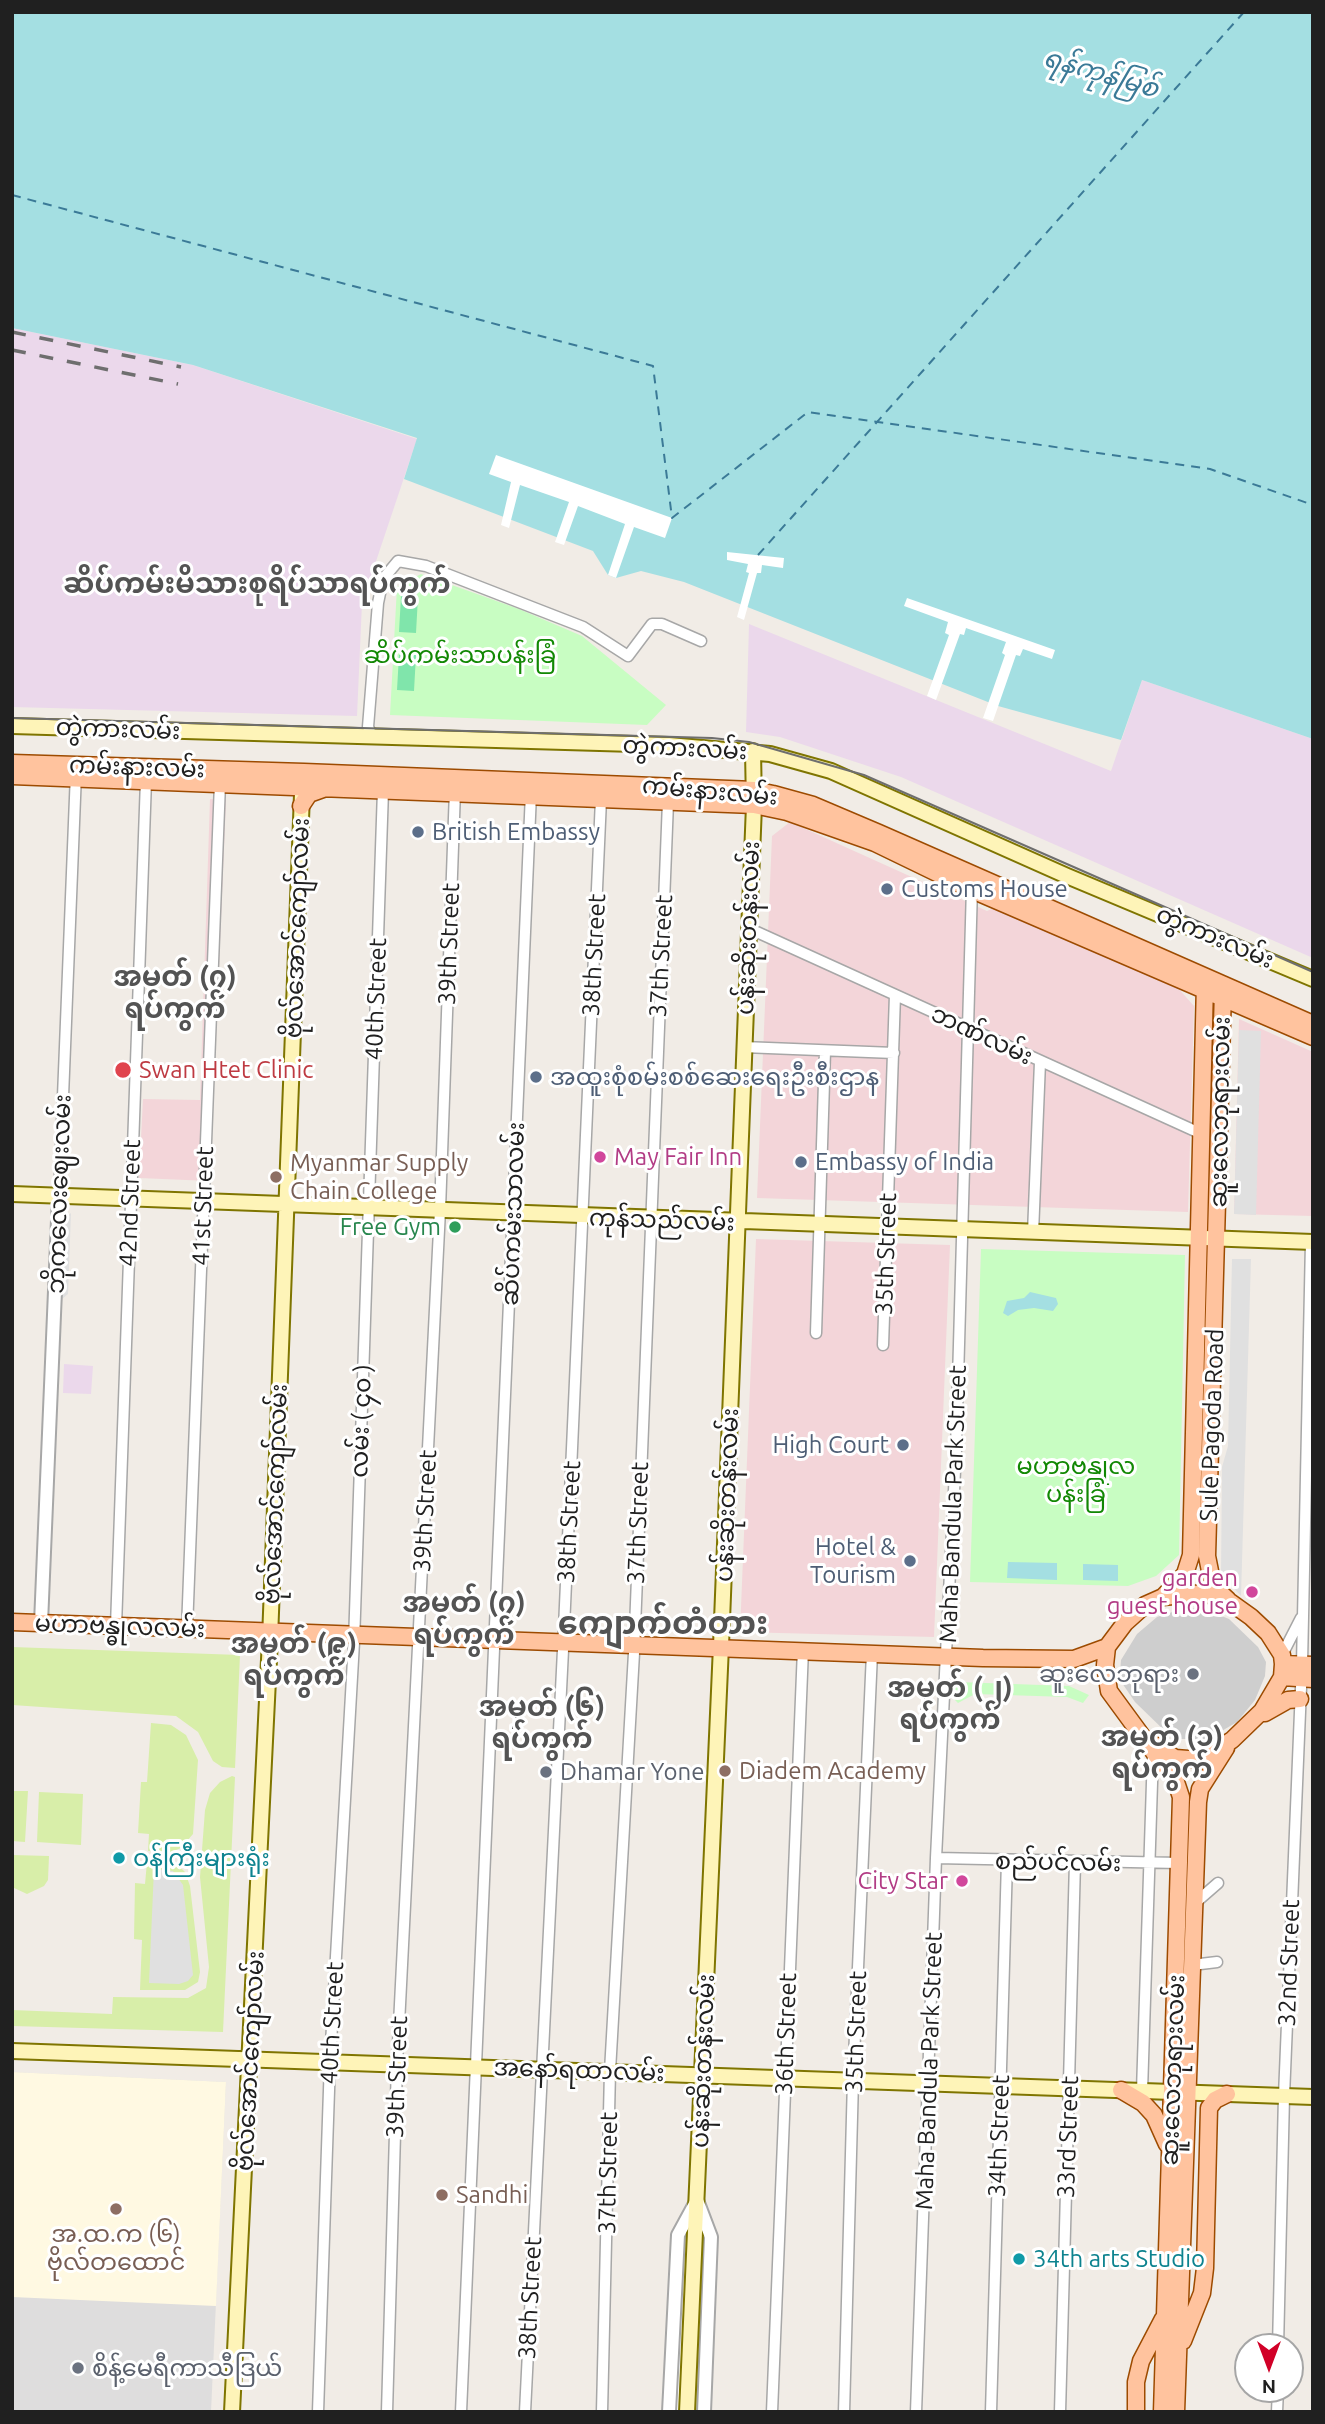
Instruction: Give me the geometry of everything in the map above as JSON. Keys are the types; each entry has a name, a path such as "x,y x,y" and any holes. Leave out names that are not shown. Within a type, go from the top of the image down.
{"main road":[{"name":"တွဲကားလမ်း","path":"12,726 669,745 753,751 831,771 1067,876 1313,979"},
{"name":"ပန်းဆိုးတန်းလမ်း","path":"687,2412 721,1646 754,798 753,751"},
{"name":"ကမ်းနားလမ်း","path":"12,763 146,780 280,786 303,779 327,788 383,790 455,785"},
{"name":"ကမ်းနားလမ်း","path":"12,776 76,772 754,798 877,838 973,883 1223,991 1313,1037"},
{"name":"ဗိုလ်အောင်ကျော်လမ်း","path":"232,2412 270,1631 303,779"},
{"path":"280,786 295,793 301,806"},
{"path":"301,806 309,794 327,788"},
{"name":"ကမ်းနားလမ်း","path":"531,789 601,799 668,802 754,798"},
{"name":"ဆူးလေဘုရားလမ်း","path":"1200,1239 1205,983"},
{"name":"ကမ်းနားလမ်း","path":"1223,991 1313,1024"},
{"name":"ဆူးလေဘုရားလမ်း","path":"1217,1239 1223,991"},
{"name":"ကုန်သည်လမ်း","path":"12,1194 737,1223 1312,1242"},
{"name":"Sule Pagoda Road","path":"1163,1597 1185,1574 1191,1555 1200,1239"},
{"name":"Sule Pagoda Road","path":"1217,1239 1207,1556 1213,1586 1230,1602"},
{"path":"1282,1665 1268,1704 1249,1725 1209,1756 1191,1761 1175,1758 1149,1745 1109,1691 1105,1665 1107,1647 1125,1623 1145,1605 1163,1597 1204,1593 1230,1602 1259,1625 1282,1665 1307,1672"},
{"name":"မဟာဗန္ဓုလလမ်း","path":"12,1622 270,1631 354,1638 563,1647 634,1649 721,1646 872,1656 1074,1659 1107,1647"},
{"path":"1249,1725 1277,1706 1300,1699"},
{"name":"ဆူးလေဘုရားလမ်း","path":"1162,2412 1171,2155 1192,1965 1200,1788 1232,1740"},
{"name":"ဆူးလေဘုရားလမ်း","path":"1149,1745 1180,1788 1179,2350 1176,2412"},
{"name":"အနော်ရထာလမ်း","path":"12,2051 1313,2097"},
{"path":"1121,2090 1143,2103 1154,2115 1163,2130 1171,2155"},
{"path":"1179,2350 1202,2293 1209,2108 1215,2100 1227,2094"},
{"path":"1136,2412 1136,2382 1142,2361 1164,2317"}],"street":[{"path":"372,736 368,727 378,603 383,579 398,561 426,566 583,627 628,656 652,624 662,625 701,641"},
{"name":"ဘိုကလေးဈေးလမ်း","path":"41,1623 76,772"},
{"name":"42nd Street","path":"116,1626 146,780"},
{"name":"41st Street","path":"187,1629 219,783"},
{"name":"39th Street","path":"387,2412 397,2064 440,1210 455,785"},
{"name":"ဆိပ်ကမ်းသာလမ်း","path":"476,2066 531,789"},
{"name":"40th Street","path":"368,1207 383,790"},
{"name":"38th Street","path":"525,2412 601,799"},
{"name":"37th Street","path":"602,2412 610,2071 634,1649 649,1219 668,802"},
{"name":"Maha Bandula Park Street","path":"916,2412 936,1858 964,1231 967,1028 973,883"},
{"name":"ဘဏ်လမ်း","path":"748,928 1202,1135 1219,1136"},
{"name":"35th Street","path":"883,1345 895,995"},
{"path":"743,1047 894,1053"},
{"path":"816,1333 825,1051"},
{"path":"1033,1233 1040,1062"},
{"name":"လမ်း ( ၄၀ )","path":"354,1638 368,1207"},
{"name":"32nd Street","path":"1278,2333 1284,2096 1300,1699 1307,1672 1303,1614 1312,1242"},
{"path":"1282,1665 1303,1614"},
{"name":"40th Street","path":"318,2412 330,2061 354,1638"},
{"name":"36th Street","path":"772,2412 803,1653"},
{"name":"35th Street","path":"844,2412 853,2080 872,1656"},
{"path":"1142,2091 1149,1864 1149,1745"},
{"name":"စည်ပင်လမ်း","path":"936,1858 1179,1863"},
{"name":"34th Street","path":"991,2412 1007,1861"},
{"name":"33rd Street","path":"1060,2412 1075,1862"},
{"path":"1194,1904 1218,1883"},
{"path":"1192,1965 1217,1962"},
{"path":"461,2412 476,2066"},
{"name":"ပန်းဆိုးတန်းလမ်း","path":"669,2412 678,2235 697,2200"},
{"name":"ပန်းဆိုးတန်းလမ်း","path":"697,2200 711,2237 704,2412"}],"shaded area":[{"path":"12,328 193,365 417,439 362,603 357,716 12,707"},
{"path":"749,624 1111,771 1142,680 1313,739 1313,958 901,777 780,737 746,732"},
{"path":"210,799 226,800 210,1181 139,1178 143,1099 200,1100"},
{"path":"790,822 987,911 996,907 1177,987 1194,1006 1188,1212 757,1198 772,836"},
{"path":"1239,1019 1313,1052 1313,1216 1234,1214"},
{"path":"1239,1030 1261,1031 1256,1215 1234,1214"},
{"path":"71,1213 68,1294 61,1300 64,1219"},
{"path":"756,1239 950,1245 934,1637 740,1632"},
{"path":"1232,1259 1251,1259 1241,1596 1221,1575 1222,1467 1228,1446"},
{"path":"64,1364 93,1366 91,1394 63,1393"},
{"name":"ဆူးလေဘုရား","path":"1185,1608 1204,1609 1229,1619 1258,1647 1266,1662 1265,1676 1255,1700 1237,1722 1208,1739 1181,1739 1169,1735 1135,1702 1122,1683 1120,1673 1121,1660 1137,1634 1157,1617"},
{"path":"154,1869 173,1871 183,1885 193,1975 188,1981 179,1984 149,1983"},
{"name":"အ.ထ.က (၆) ဗိုလ်တထောင်","path":"12,2072 226,2082 211,2412 12,2412"},
{"name":"အ.ထ.က (၆) ဗိုလ်တထောင်","path":"12,2072 226,2082 216,2306 12,2297"}],"green space":[{"name":"ဆိပ်ကမ်းသာပန်းခြံ","path":"421,574 519,609 582,636 666,705 647,725 390,715 397,587"},
{"path":"401,596 418,597 416,633 399,632"},
{"path":"399,655 416,655 414,691 397,690"},
{"name":"မဟာဗန္ဓုလ ပန်းခြံ","path":"981,1249 1185,1255 1179,1555 1156,1576 1128,1586 970,1582"},
{"path":"12,1647 240,1655 235,1768 222,1767 213,1761 198,1732 176,1716 12,1705"},
{"path":"958,1682 1069,1686 1089,1695 1083,1703 1067,1697 975,1694 958,1703 951,1696"},
{"path":"151,1723 171,1725 186,1735 198,1760 193,1834 181,1848 171,1852 148,1851 149,1834 138,1833 141,1782 147,1782"},
{"path":"235,1777 223,2032 12,2026 12,2010 112,2014 113,1997 188,1998 206,1988 209,1967 200,1877 205,1810 210,1793 220,1782"},
{"path":"12,1791 28,1791 25,1842 12,1841"},
{"path":"39,1792 83,1794 81,1845 37,1842"},
{"path":"12,1855 49,1856 48,1880 44,1886 27,1894 12,1887"},
{"path":"147,1862 179,1866 185,1872 190,1886 200,1972 198,1982 185,1990 140,1990 142,1940 134,1939 135,1883 145,1884"}],"water":[{"name":"ရန်ကုန်မြစ်","path":"12,12 1313,12 1313,739 1142,680 1121,740 998,706 684,582 641,571 616,578 608,575 593,551 404,479 417,438 193,365 12,328"},
{"path":"1030,1292 1056,1298 1058,1304 1053,1311 1034,1308 1018,1310 1008,1316 1003,1313 1007,1301 1024,1298"},
{"path":"1008,1562 1057,1563 1057,1580 1007,1578"},
{"path":"1083,1564 1118,1565 1118,1581 1083,1580"}],"pier":[{"path":"496,455 672,518 665,538 634,527 616,578 608,575 625,524 578,506 564,545 555,542 569,502 520,485 509,528 501,525 511,482 489,474"},
{"path":"727,552 784,558 783,568 762,565 761,573 757,573 744,620 737,617 749,573 746,572 748,564 727,560"},
{"path":"907,598 1055,650 1052,659 1023,649 1020,656 1016,655 993,721 983,718 1005,655 1002,653 1006,642 966,628 964,635 960,634 936,700 927,696 949,635 945,633 948,622 904,606"},
{"path":"680,2249 706,2250 700,2412 674,2412"}],"ferry route":[{"path":"758,555 1244,12"},
{"path":"12,195 653,366 672,518 808,412 1210,469 1313,505"}],"tram line":[{"path":"12,718 712,738 749,742 864,775 1313,972"}],"railway":[{"path":"12,332 181,367"},
{"path":"12,350 178,384"}],"place":[{"name":"British Embassy","path":"418,832"},
{"name":"Customs House","path":"887,889"},
{"name":"Swan Htet Clinic","path":"123,1070"},
{"name":"အထူးစုံစမ်းစစ်ဆေးရေးဦးစီးဌာန","path":"536,1077"},
{"name":"May Fair Inn","path":"600,1157"},
{"name":"Embassy of India","path":"801,1162"},
{"name":"Myanmar Supply Chain College","path":"276,1177"},
{"name":"Free Gym","path":"455,1227"},
{"name":"High Court","path":"903,1445"},
{"name":"Hotel & Tourism","path":"910,1561"},
{"name":"garden guest house","path":"1252,1592"},
{"name":"ဆူးလေဘုရား","path":"1193,1674"},
{"name":"Diadem Academy","path":"725,1771"},
{"name":"Dhamar Yone","path":"546,1772"},
{"name":"ဝန်ကြီးများရုံး","path":"119,1858"},
{"name":"City Star","path":"962,1881"},
{"name":"Sandhi","path":"442,2195"},
{"name":"အ.ထ.က (၆) ဗိုလ်တထောင်","path":"116,2209"},
{"name":"34th arts Studio","path":"1019,2259"},
{"name":"စိန့်မေရီကာသီဒြယ်","path":"78,2368"}],"district":[{"name":"ဆိပ်ကမ်းမိသားစုရိပ်သာရပ်ကွက်","path":"257,584"},
{"name":"အမှတ် (၇) ရပ်ကွက်","path":"175,993"},
{"name":"အမှတ် (၇) ရပ်ကွက်","path":"464,1619"},
{"name":"ကျောက်တံတား","path":"663,1623"},
{"name":"အမှတ် (၉) ရပ်ကွက်","path":"294,1660"},
{"name":"အမှတ် (၂) ရပ်ကွက်","path":"950,1704"},
{"name":"အမှတ် (၆) ရပ်ကွက်","path":"542,1723"},
{"name":"အမှတ် (၁) ရပ်ကွက်","path":"1162,1753"}]}
